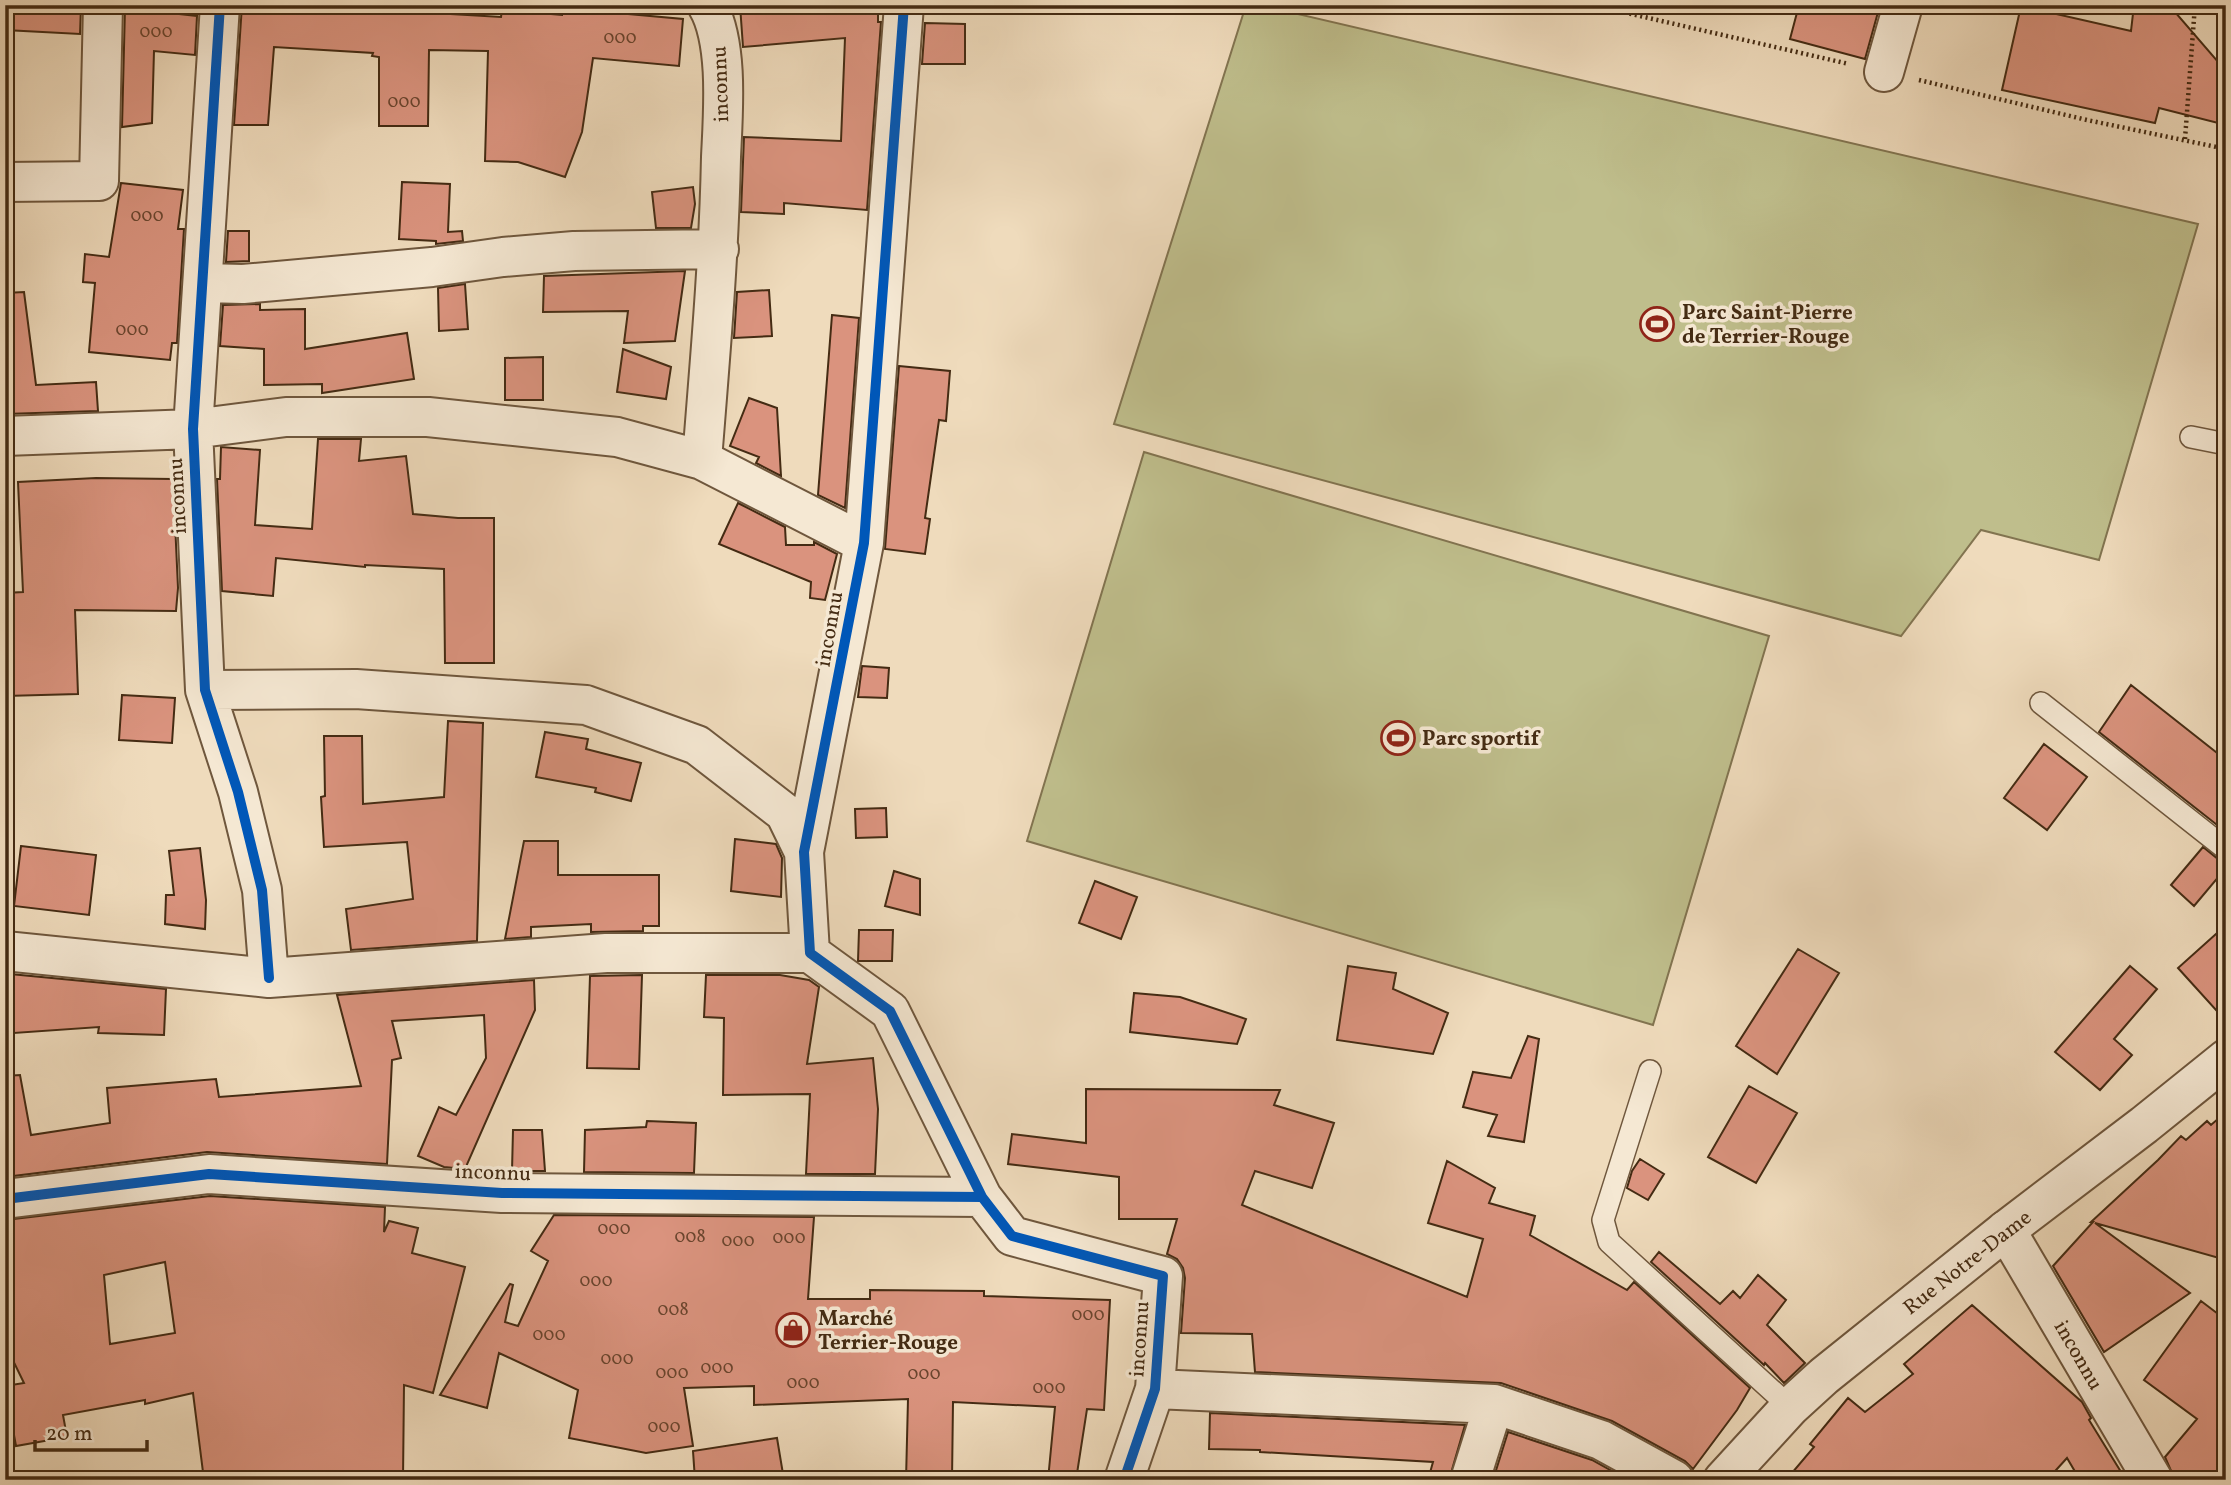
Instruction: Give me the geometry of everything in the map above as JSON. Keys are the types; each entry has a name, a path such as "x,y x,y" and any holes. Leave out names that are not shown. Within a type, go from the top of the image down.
{"street":[{"path":"5,182 99,181 103,5"},
{"name":"inconnu","path":"220,5 193,429 205,690 238,792 262,890 269,978"},
{"name":"inconnu","path":"702,460 719,249 723,92 717,21 707,5"},
{"name":"inconnu","path":"904,5 864,543 804,852 810,953 890,1011 982,1197 1013,1236 1163,1276 1155,1389 1124,1480"},
{"path":"1884,72 1903,5"},
{"path":"203,283 243,284 574,251 719,249"},
{"name":"inconnu","path":"5,436 193,429 286,417 428,416 617,437 702,460 864,543"},
{"name":"inconnu","path":"205,690 356,689 586,705 697,745 785,813 804,852"},
{"path":"5,951 269,978 606,953 810,953"},
{"name":"Rue Notre-Dame","path":"1723,1480 1790,1407 1824,1376 2226,1059"},
{"name":"inconnu","path":"5,1199 209,1174 502,1193 982,1197"},
{"name":"inconnu","path":"2006,1230 2153,1480"},
{"name":"inconnu","path":"1155,1389 1494,1404 1601,1440 1674,1480"},
{"path":"1470,1480 1494,1404"}],"lane":[{"path":"2191,437 2226,444"},
{"path":"2041,703 2226,849"},
{"path":"1650,1071 1603,1220 1609,1242 1790,1407"}],"path":[{"path":"2185,139 2195,5"}],"shaded area":[{"name":"Parc Saint-Pierre de Terrier-Rouge","path":"1246,5 1259,5 2198,224 2099,560 1981,530 1901,636 1114,424"},
{"name":"Parc sportif","path":"1144,452 1769,636 1653,1025 1027,841"}],"building":[{"path":"5,5 81,5 80,34 5,30"},
{"path":"242,5 368,5 501,17 502,10 562,15 562,8 683,19 679,66 593,58 582,132 565,177 518,162 485,161 488,51 429,50 428,126 379,126 379,57 372,56 373,53 274,47 268,125 234,125"},
{"path":"740,5 878,5 878,22 881,22 867,210 784,203 784,214 741,212 744,137 841,141 845,38 743,47"},
{"path":"1799,5 1880,5 1865,59 1790,39"},
{"path":"2134,5 2169,5 2226,71 2226,125 2159,108 2155,123 2002,90 2021,6 2131,31"},
{"path":"125,8 197,16 195,55 154,51 152,123 122,127"},
{"path":"925,23 965,24 965,64 922,64"},
{"path":"402,182 450,184 448,232 462,231 463,241 436,244 436,241 399,239"},
{"path":"121,183 183,190 178,229 184,229 177,343 172,343 170,360 89,352 95,283 83,282 85,254 109,257"},
{"path":"693,187 695,204 691,228 656,228 652,192"},
{"path":"228,231 249,231 249,261 226,262"},
{"path":"685,271 675,341 624,343 628,311 543,312 544,276"},
{"path":"465,284 468,329 439,331 438,288"},
{"path":"769,290 772,336 734,338 737,292"},
{"path":"24,292 36,385 96,382 98,411 5,414 5,293"},
{"path":"260,304 260,310 305,309 305,349 407,333 414,379 322,393 322,384 264,385 264,349 220,346 223,305"},
{"path":"832,315 859,318 845,508 818,495"},
{"path":"623,349 671,367 666,399 617,392"},
{"path":"543,357 543,400 505,400 505,358"},
{"path":"899,366 950,371 946,421 939,420 925,518 930,519 925,554 885,549"},
{"path":"749,398 777,408 781,476 756,463 759,457 730,446"},
{"path":"318,439 361,439 359,461 406,456 413,514 494,518 494,663 445,663 444,569 365,567 276,558 273,596 222,591 217,479 220,479 221,447 260,450 255,525 312,529"},
{"path":"96,478 173,479 178,588 176,611 75,610 78,694 5,696 5,593 23,592 18,482"},
{"path":"738,503 785,527 786,545 814,545 814,542 837,554 825,600 810,598 811,582 719,544"},
{"path":"862,666 889,668 887,698 858,697"},
{"path":"2131,685 2226,760 2226,832 2099,732"},
{"path":"122,695 175,698 172,743 119,740"},
{"path":"448,721 483,723 477,941 351,950 346,909 413,899 407,842 324,847 321,797 325,796 324,736 362,736 363,804 444,797"},
{"path":"545,732 588,739 586,749 641,763 631,801 595,792 596,788 536,777"},
{"path":"2044,744 2087,777 2047,830 2004,798"},
{"path":"886,808 887,837 856,838 855,809"},
{"path":"735,839 776,844 782,858 781,897 731,891"},
{"path":"524,841 558,841 558,875 659,875 659,926 643,926 643,931 591,932 591,924 531,927 531,937 505,939"},
{"path":"21,846 96,855 89,915 14,906"},
{"path":"2203,847 2226,862 2226,868 2194,906 2171,885"},
{"path":"200,848 206,900 205,929 165,924 166,895 174,895 169,851"},
{"path":"894,871 920,879 920,915 885,906"},
{"path":"1095,881 1137,897 1121,939 1079,923"},
{"path":"2226,925 2226,1021 2178,968"},
{"path":"859,930 893,930 892,961 858,961"},
{"path":"1798,949 1839,973 1777,1074 1736,1046"},
{"path":"1348,966 1396,973 1393,989 1448,1013 1433,1054 1337,1040"},
{"path":"2130,966 2157,989 2114,1039 2132,1055 2100,1090 2055,1052"},
{"path":"10,974 166,989 164,1035 98,1033 99,1027 14,1033"},
{"path":"642,975 639,1069 587,1068 590,976"},
{"path":"706,975 780,975 809,980 819,987 807,1064 873,1058 878,1109 875,1174 806,1174 810,1094 723,1095 724,1018 704,1017"},
{"path":"534,980 535,1010 465,1169 444,1167 418,1156 439,1107 456,1115 486,1058 484,1015 392,1021 401,1058 392,1060 387,1164 207,1152 5,1177 5,1076 20,1075 31,1135 110,1123 107,1088 216,1079 219,1097 361,1086 337,995"},
{"path":"1134,993 1180,997 1246,1019 1237,1044 1130,1032"},
{"path":"1528,1036 1539,1039 1524,1142 1488,1136 1497,1115 1463,1107 1473,1072 1511,1078"},
{"path":"1749,1086 1797,1113 1756,1183 1708,1157"},
{"path":"1086,1089 1280,1090 1274,1105 1334,1123 1312,1188 1255,1171 1242,1205 1467,1297 1483,1239 1428,1223 1447,1161 1495,1188 1489,1203 1535,1216 1530,1235 1627,1290 1634,1282 1750,1388 1693,1469 1685,1461 1612,1421 1501,1383 1255,1372 1252,1334 1181,1333 1185,1278 1177,1259 1167,1254 1177,1219 1119,1219 1119,1177 1008,1164 1012,1134 1086,1143"},
{"path":"2226,1112 2226,1260 2095,1223 2190,1293 2104,1352 2053,1266 2091,1222 2181,1136 2186,1140 2207,1121 2211,1125"},
{"path":"647,1121 696,1123 694,1173 584,1172 585,1130 646,1127"},
{"path":"513,1130 542,1130 545,1171 512,1171"},
{"path":"1640,1159 1664,1174 1648,1200 1627,1188 1632,1171"},
{"path":"210,1196 385,1207 384,1232 389,1221 418,1228 412,1253 465,1267 433,1393 404,1385 403,1480 204,1480 193,1393 145,1404 145,1400 63,1415 67,1437 16,1446 5,1386 24,1383 5,1344 5,1220","holes":["165,1262 175,1333 110,1344 104,1275"]},
{"path":"554,1215 814,1217 808,1299 870,1299 870,1290 984,1291 984,1296 1110,1300 1104,1410 1087,1409 1076,1480 1048,1480 1055,1407 953,1402 952,1480 906,1480 908,1399 754,1405 754,1386 684,1388 693,1446 646,1453 569,1438 578,1390 499,1353 487,1408 440,1395 510,1284 513,1285 505,1322 518,1326 548,1261 531,1251"},
{"path":"1659,1252 1720,1304 1733,1291 1740,1298 1758,1275 1786,1300 1767,1325 1805,1363 1784,1383 1651,1262"},
{"path":"2201,1301 2226,1320 2226,1480 2175,1480 2165,1457 2197,1419 2144,1380"},
{"path":"1972,1305 2082,1402 2091,1418 2089,1420 2126,1480 2080,1480 2067,1458 2047,1480 1786,1480 1814,1447 1810,1444 1848,1398 1865,1412 1913,1374 1904,1364"},
{"path":"1210,1413 1465,1425 1449,1480 1428,1480 1433,1462 1209,1449"},
{"path":"1508,1432 1592,1460 1628,1480 1493,1480"},
{"path":"777,1438 784,1480 695,1480 693,1451"}],"cycle path":[{"path":"220,5 193,429 205,690 238,792 262,890 269,978"},
{"path":"904,5 864,543 804,852 810,953 890,1011 982,1197 1012,1236 1163,1276 1155,1389 1124,1480"},
{"path":"5,1199 209,1174 502,1193 982,1197"}],"place":[{"name":"Parc Saint-Pierre de Terrier-Rouge","path":"1657,324"},
{"name":"Parc sportif","path":"1398,738"},
{"name":"Marché Terrier-Rouge","path":"793,1330"}]}
